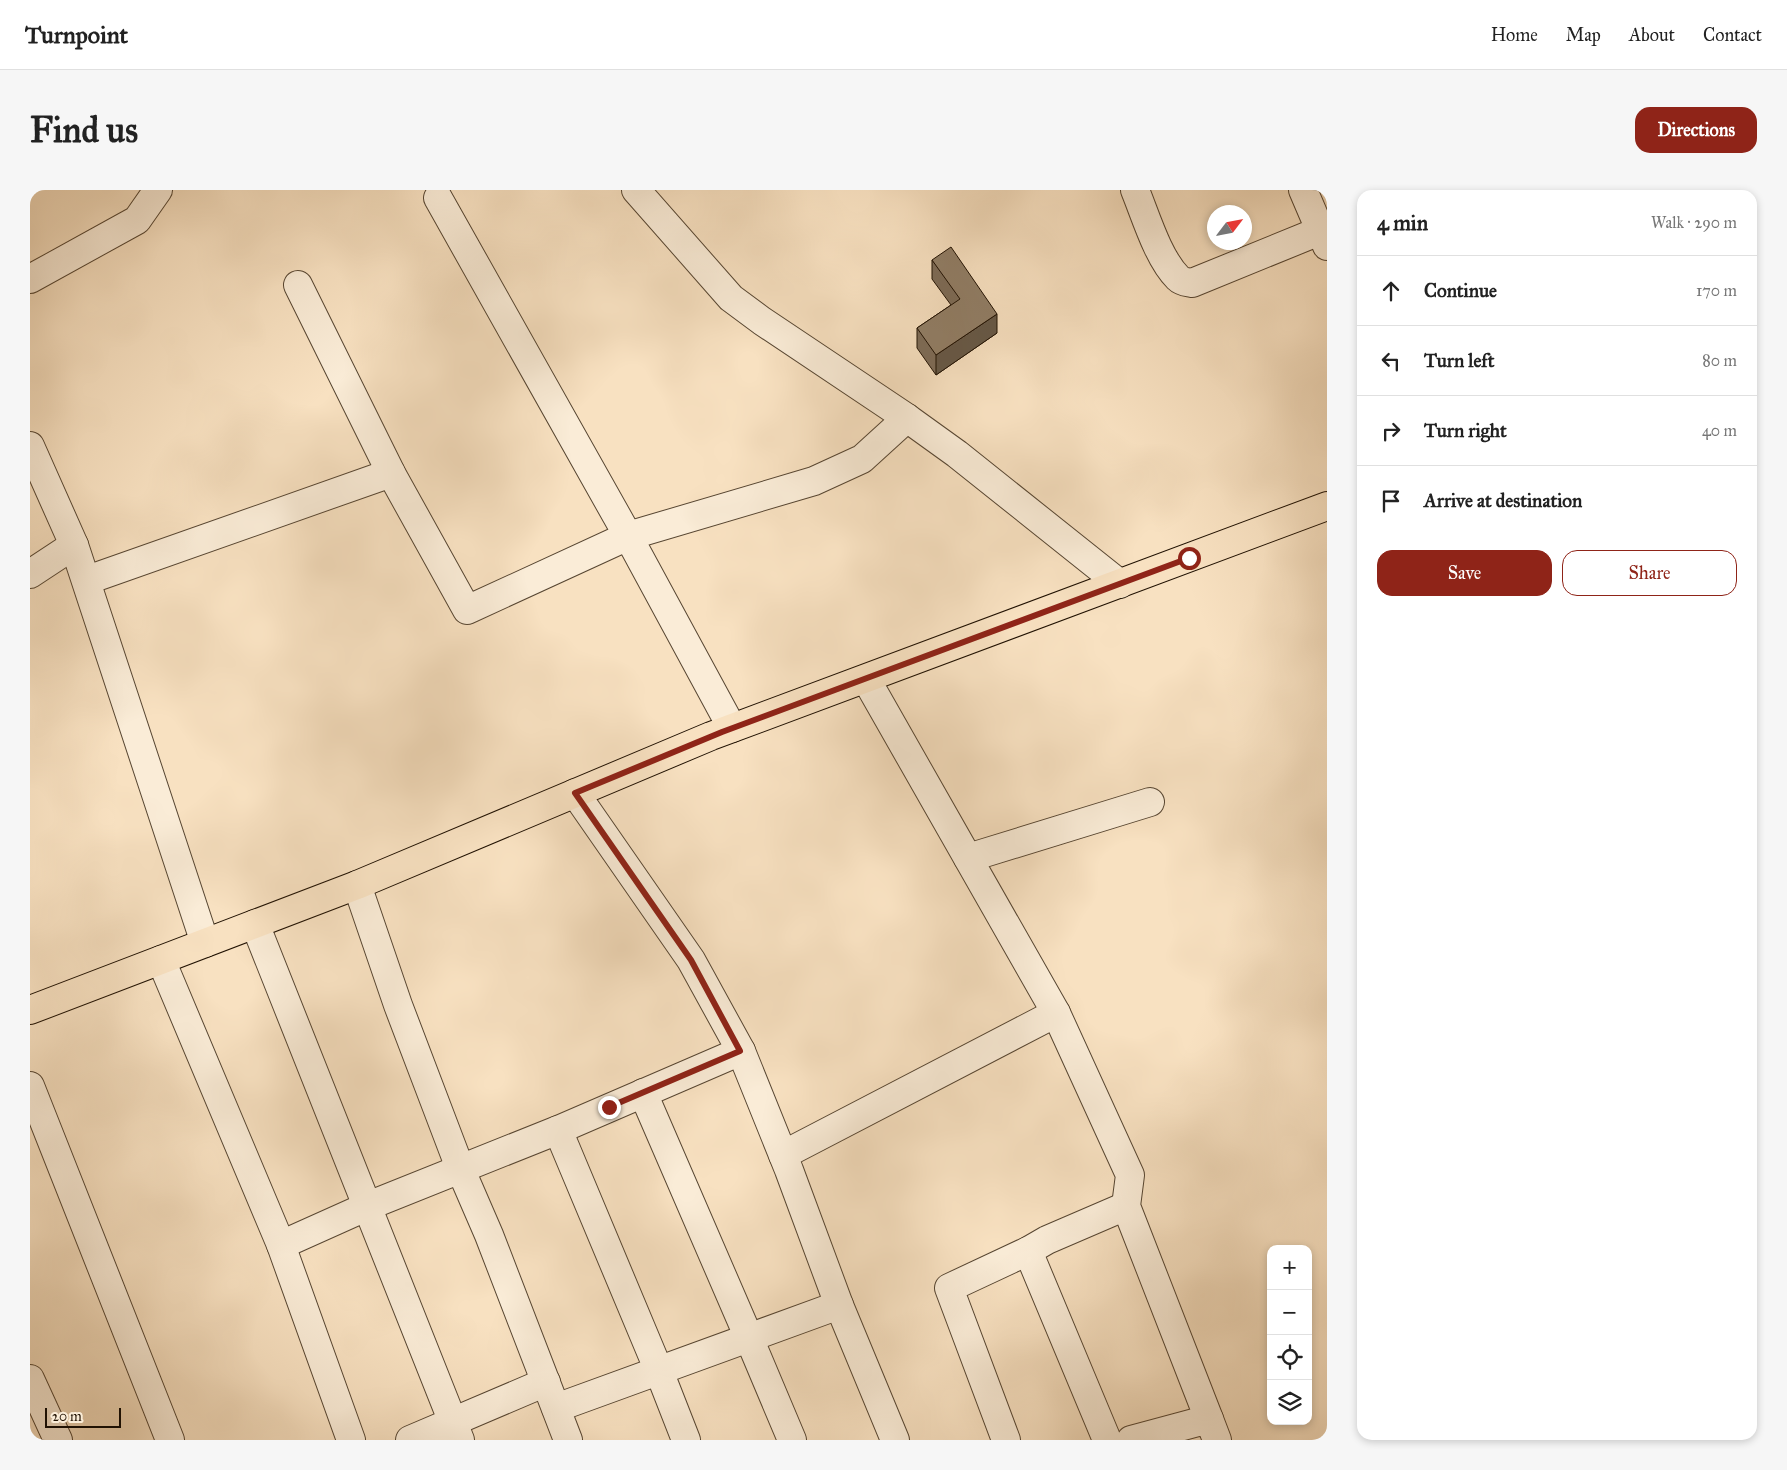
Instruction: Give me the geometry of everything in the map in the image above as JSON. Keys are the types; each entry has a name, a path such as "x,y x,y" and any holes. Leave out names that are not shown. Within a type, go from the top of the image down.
{"main road":[{"path":"30,1010 357,885 732,728 1327,506"}],"street":[{"path":"30,279 138,220 158,190"},
{"path":"636,190 731,298 957,454 1120,584"},
{"path":"1135,190 1158,249 1178,278 1184,282 1192,283 1325,235 1303,190"},
{"path":"438,198 628,536 732,728"},
{"path":"298,285 391,473 467,610 628,536 814,481 862,459 907,418"},
{"path":"30,446 74,546 205,943"},
{"path":"96,576 391,473"},
{"path":"30,574 74,546"},
{"path":"866,679 1056,1013 1130,1175 1126,1206 1213,1430 1131,1440"},
{"path":"575,793 691,960 740,1051 783,1155 839,1305 894,1440"},
{"path":"968,858 1150,802"},
{"path":"357,885 398,1005 460,1168 489,1235 568,1440"},
{"path":"255,924 457,1431"},
{"path":"162,960 281,1245 352,1440"},
{"path":"783,1155 1056,1013"},
{"path":"281,1245 368,1206 558,1130 740,1051"},
{"path":"30,1086 170,1440"},
{"path":"642,1093 750,1338 792,1440"},
{"path":"558,1130 686,1440"},
{"path":"1006,1440 949,1288 1028,1251 1047,1240 1126,1206"},
{"path":"1028,1251 1107,1440"},
{"path":"556,1408 839,1305"},
{"path":"30,1379 58,1440"},
{"path":"410,1440 457,1431 546,1382"}],"building":[{"path":"951,247 997,314 936,355 917,328 960,299 932,260"}],"route":[{"path":"609,1107 740,1051 691,960 575,793 722,732 1189,558"}]}
